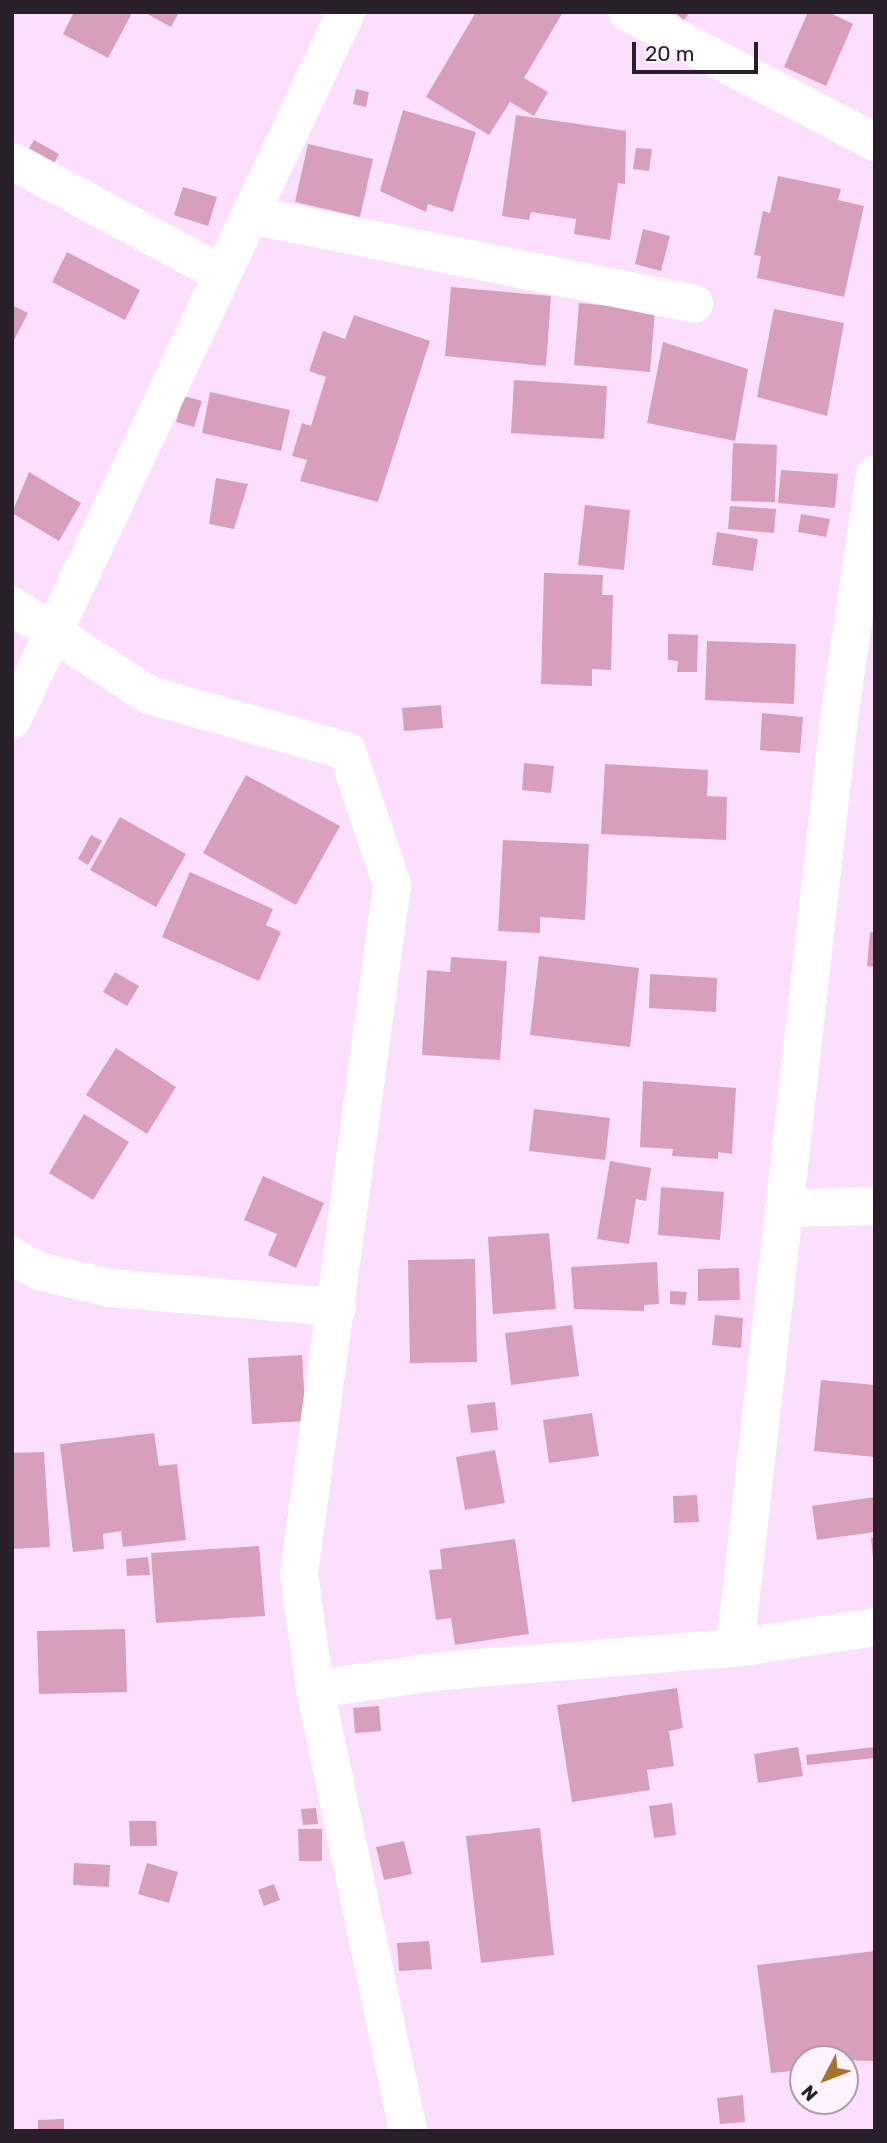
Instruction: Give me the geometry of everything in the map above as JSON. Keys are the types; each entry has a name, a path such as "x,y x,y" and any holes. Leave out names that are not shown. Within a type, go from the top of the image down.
{"street":[{"path":"12,720 346,12"},
{"path":"627,12 875,142"},
{"path":"12,161 222,274"},
{"path":"250,215 694,304"},
{"path":"735,1648 788,1208 840,711 875,475"},
{"path":"12,606 52,635 149,695 347,751 392,886 299,1574 314,1689 408,2131"},
{"path":"788,1208 875,1206"},
{"path":"12,1256 39,1271 110,1288 337,1307"},
{"path":"314,1689 441,1671 735,1648 875,1627"}],"building":[{"path":"74,12 127,12 131,15 108,58 63,34"},
{"path":"144,12 179,12 171,27"},
{"path":"476,12 563,12 524,78 548,92 534,116 510,102 489,135 426,97"},
{"path":"674,12 690,12 684,20"},
{"path":"808,12 828,12 853,24 826,86 784,67"},
{"path":"356,89 369,92 366,107 353,104"},
{"path":"403,110 476,132 453,212 428,204 426,212 380,191"},
{"path":"516,115 626,131 625,184 618,183 610,240 574,234 576,219 531,212 529,220 502,216"},
{"path":"34,140 59,154 46,179 20,164"},
{"path":"308,144 373,159 360,217 295,202"},
{"path":"636,148 652,149 649,171 633,169"},
{"path":"778,176 841,189 838,200 864,206 844,297 757,278 761,256 754,255 763,211 770,213"},
{"path":"183,187 217,197 208,226 174,215"},
{"path":"643,229 670,236 661,271 635,264"},
{"path":"67,252 140,290 125,320 52,282"},
{"path":"451,287 551,296 546,366 445,356"},
{"path":"579,303 655,310 650,372 574,365"},
{"path":"12,305 28,313 12,344"},
{"path":"774,309 844,323 827,416 757,397"},
{"path":"354,315 430,341 378,502 300,481 307,460 292,456 302,423 311,426 326,377 309,371 323,331 345,339"},
{"path":"663,342 748,369 735,441 647,423"},
{"path":"514,380 607,386 604,439 511,433"},
{"path":"210,392 290,410 281,451 202,433"},
{"path":"184,396 202,401 194,427 176,422"},
{"path":"733,443 777,445 775,502 731,501"},
{"path":"781,470 838,474 835,508 778,503"},
{"path":"29,472 81,503 59,541 12,513"},
{"path":"216,478 248,484 234,529 209,524"},
{"path":"585,505 630,510 624,570 578,565"},
{"path":"730,506 776,509 774,533 728,529"},
{"path":"801,514 830,519 826,537 798,532"},
{"path":"717,532 758,539 753,571 712,565"},
{"path":"544,573 603,575 602,595 613,595 611,670 592,669 592,686 541,684"},
{"path":"668,634 698,635 697,672 677,672 678,661 668,660"},
{"path":"707,641 796,644 794,704 705,700"},
{"path":"441,705 443,728 404,731 402,708"},
{"path":"762,713 803,717 800,753 760,750"},
{"path":"524,763 554,766 551,793 522,790"},
{"path":"605,764 708,770 707,796 727,797 726,840 601,834"},
{"path":"246,775 340,826 296,905 203,853"},
{"path":"120,817 186,854 156,907 90,870"},
{"path":"91,835 102,841 88,865 78,859"},
{"path":"503,840 589,844 585,920 540,917 540,933 498,931"},
{"path":"190,872 273,909 266,925 281,932 259,981 162,937"},
{"path":"870,932 875,933 875,967 867,966"},
{"path":"539,956 639,968 630,1047 530,1035"},
{"path":"451,957 507,961 500,1060 422,1055 427,970 450,972"},
{"path":"115,972 139,986 127,1006 103,992"},
{"path":"650,974 717,978 716,1012 649,1008"},
{"path":"116,1048 176,1087 147,1134 86,1095"},
{"path":"643,1081 736,1088 732,1154 718,1152 718,1159 672,1156 673,1149 640,1147"},
{"path":"534,1109 610,1118 605,1160 529,1151"},
{"path":"84,1114 129,1142 93,1200 49,1173"},
{"path":"610,1161 651,1168 646,1201 636,1199 629,1244 597,1239"},
{"path":"263,1176 324,1203 296,1268 268,1255 277,1234 244,1220"},
{"path":"661,1187 724,1192 720,1240 658,1235"},
{"path":"549,1233 556,1309 493,1314 488,1237"},
{"path":"475,1259 477,1362 410,1363 408,1260"},
{"path":"657,1262 659,1304 644,1305 644,1311 574,1309 571,1267"},
{"path":"739,1268 740,1300 698,1301 698,1269"},
{"path":"670,1291 687,1292 685,1305 670,1304"},
{"path":"715,1315 743,1318 741,1348 712,1345"},
{"path":"572,1325 579,1376 511,1385 505,1333"},
{"path":"302,1355 306,1421 252,1424 248,1358"},
{"path":"821,1380 875,1385 875,1457 814,1451"},
{"path":"495,1402 498,1430 471,1433 467,1405"},
{"path":"592,1413 599,1456 549,1463 543,1420"},
{"path":"154,1433 159,1466 177,1464 186,1540 123,1547 121,1531 103,1534 104,1549 73,1552 60,1444"},
{"path":"495,1450 505,1503 465,1510 456,1457"},
{"path":"44,1452 50,1547 12,1549 12,1453"},
{"path":"697,1495 699,1522 674,1523 673,1496"},
{"path":"875,1497 875,1532 817,1540 812,1506"},
{"path":"875,1537 875,1556 873,1557 871,1538"},
{"path":"515,1539 529,1634 455,1645 451,1618 436,1620 429,1570 442,1569 440,1549"},
{"path":"259,1546 265,1616 156,1623 151,1553"},
{"path":"148,1557 150,1575 127,1576 126,1559"},
{"path":"125,1629 127,1692 39,1694 37,1631"},
{"path":"677,1688 683,1728 669,1731 674,1766 647,1770 650,1790 572,1802 557,1705"},
{"path":"379,1706 381,1731 355,1733 353,1708"},
{"path":"798,1747 803,1776 758,1783 754,1754"},
{"path":"875,1747 875,1758 807,1765 806,1755"},
{"path":"672,1803 676,1835 654,1838 649,1806"},
{"path":"316,1808 318,1824 303,1825 301,1809"},
{"path":"129,1821 156,1821 157,1846 130,1846"},
{"path":"540,1828 554,1955 481,1963 466,1836"},
{"path":"298,1829 322,1829 322,1861 299,1861"},
{"path":"404,1841 412,1874 384,1880 376,1847"},
{"path":"74,1863 110,1865 109,1887 73,1885"},
{"path":"147,1863 178,1872 169,1903 138,1894"},
{"path":"274,1884 280,1900 264,1906 258,1890"},
{"path":"429,1941 432,1969 399,1971 397,1943"},
{"path":"875,1951 875,2061 859,2061 859,2045 789,2045 789,2071 771,2073 757,1965"},
{"path":"743,2095 745,2122 720,2124 717,2098"},
{"path":"64,2119 64,2131 38,2131 38,2120"}]}
